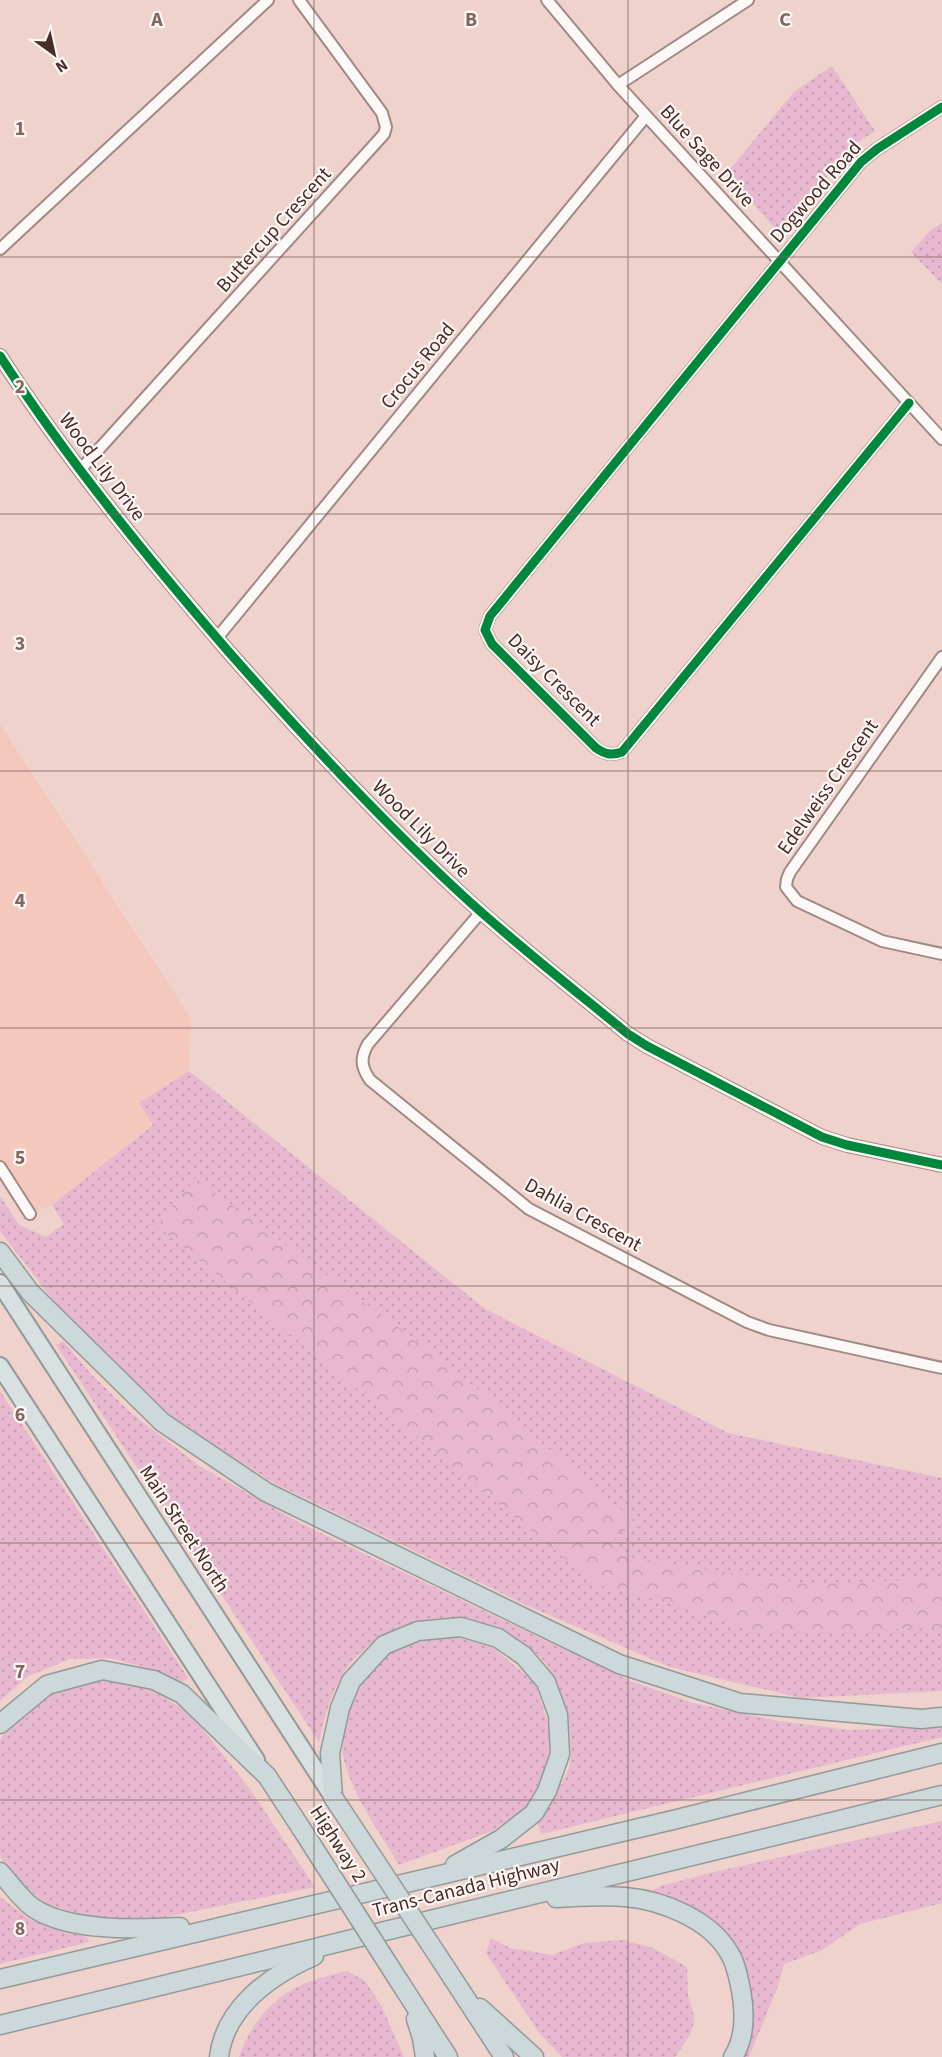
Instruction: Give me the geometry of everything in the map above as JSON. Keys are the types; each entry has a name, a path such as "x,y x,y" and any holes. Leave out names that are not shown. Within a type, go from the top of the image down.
{"highway":[{"path":"0,1252 30,1292 162,1422 266,1492 619,1664 740,1703 921,1719 942,1717"},
{"path":"333,1797 330,1753 340,1708 351,1681 384,1645 418,1631 461,1627 498,1638 524,1656 546,1682 558,1715 560,1754 547,1791 534,1813 501,1839 437,1875"},
{"name":"Highway 2","path":"0,1724 47,1685 102,1670 154,1680 182,1694 267,1776 448,2057"},
{"name":"Trans-Canada Highway","path":"0,1979 673,1820 942,1753"},
{"name":"Trans-Canada Highway","path":"0,2025 942,1796"},
{"name":"Highway 2","path":"333,1797 504,2057"},
{"path":"0,1872 34,1909 61,1920 118,1930 220,1926"},
{"path":"509,1901 588,1896 626,1897 691,1916 709,1930 728,1950 737,1972 743,2000 744,2024 734,2057"},
{"path":"219,2057 220,2047 229,2024 258,1989 292,1966 353,1938"},
{"path":"402,1986 422,2038 425,2057"},
{"path":"459,1988 534,2057"}],"main road":[{"name":"Main Street North","path":"0,1283 333,1797"},
{"path":"0,1366 267,1776"}],"street":[{"path":"0,249 268,0"},
{"name":"Buttercup Crescent","path":"81,469 384,134 386,127 382,112 299,0"},
{"name":"Blue Sage Drive","path":"547,0 618,85 942,439"},
{"path":"618,85 748,0"},
{"name":"Dogwood Road","path":"779,262 868,156 942,107"},
{"name":"Crocus Road","path":"218,639 646,116"},
{"name":"Daisy Crescent","path":"779,262 490,616 485,630 492,644 596,748 613,755 622,752 909,403"},
{"name":"Wood Lily Drive","path":"0,357 138,545 218,639 316,750 407,842 481,912 628,1034 647,1046 822,1137 847,1145 942,1165"},
{"name":"Edelweiss Crescent","path":"942,657 790,872 786,887 797,901 882,941 942,954"},
{"name":"Dahlia Crescent","path":"481,912 368,1044 363,1053 362,1063 370,1080 529,1209 747,1322 769,1330 942,1368"},
{"path":"0,1167 30,1214"}],"shaded area":[{"path":"0,724 191,1019 189,1071 139,1103 153,1124 52,1205 30,1214 0,1167"}],"green space":[{"path":"832,66 875,131 855,144 786,228 776,229 726,174 795,91"},
{"path":"942,223 942,284 911,252 931,230"},
{"path":"189,1071 485,1309 728,1433 942,1478 942,1691 801,1698 670,1667 524,1604 272,1482 174,1418 124,1375 63,1313 0,1231 0,1196 19,1225 46,1237 64,1224 52,1205 153,1125 139,1103"},
{"path":"195,1178 439,1357 641,1526 615,1534 616,1555 806,1584 942,1579 942,1628 758,1632 680,1606 598,1585 157,1226"},
{"path":"63,1341 92,1375 130,1412 198,1465 300,1523 631,1681 693,1703 778,1721 850,1730 942,1726 942,1737 541,1834 538,1824 570,1764 568,1721 560,1690 546,1664 518,1639 497,1628 474,1621 451,1618 428,1619 405,1625 384,1635 364,1650 342,1675 333,1693 319,1742 56,1345"},
{"path":"0,1391 188,1678 180,1683 151,1669 110,1658 70,1659 28,1676 0,1701"},
{"path":"451,1636 491,1646 535,1683 549,1726 548,1767 525,1809 492,1831 399,1865 367,1812 347,1770 342,1749 346,1724 358,1685 368,1671 381,1660 413,1644"},
{"path":"113,1679 151,1690 190,1713 250,1789 315,1887 140,1922 85,1916 46,1904 6,1870 0,1855 0,1741 15,1719 48,1695 88,1680"},
{"path":"942,1821 942,1903 860,1924 822,1950 784,1964 779,1983 749,2057 732,2057 738,2018 725,1952 649,1892 661,1886 714,1872"},
{"path":"0,1897 31,1920 87,1937 89,1942 0,1964"},
{"path":"491,1938 510,1948 552,1955 584,1943 624,1940 653,1948 687,1967 688,1996 695,2019 690,2035 675,2057 562,2057 540,2034 486,1953"},
{"path":"347,1971 365,1981 382,2007 404,2057 239,2057 257,2021 276,2001 298,1986"}],"cycle path":[{"path":"909,403 622,752 608,754 596,748 492,644 485,630 490,616 861,162 942,107"},
{"path":"0,356 53,433 109,508 228,651 370,805 501,930 628,1034 647,1046 822,1137 847,1145 942,1165"}]}
